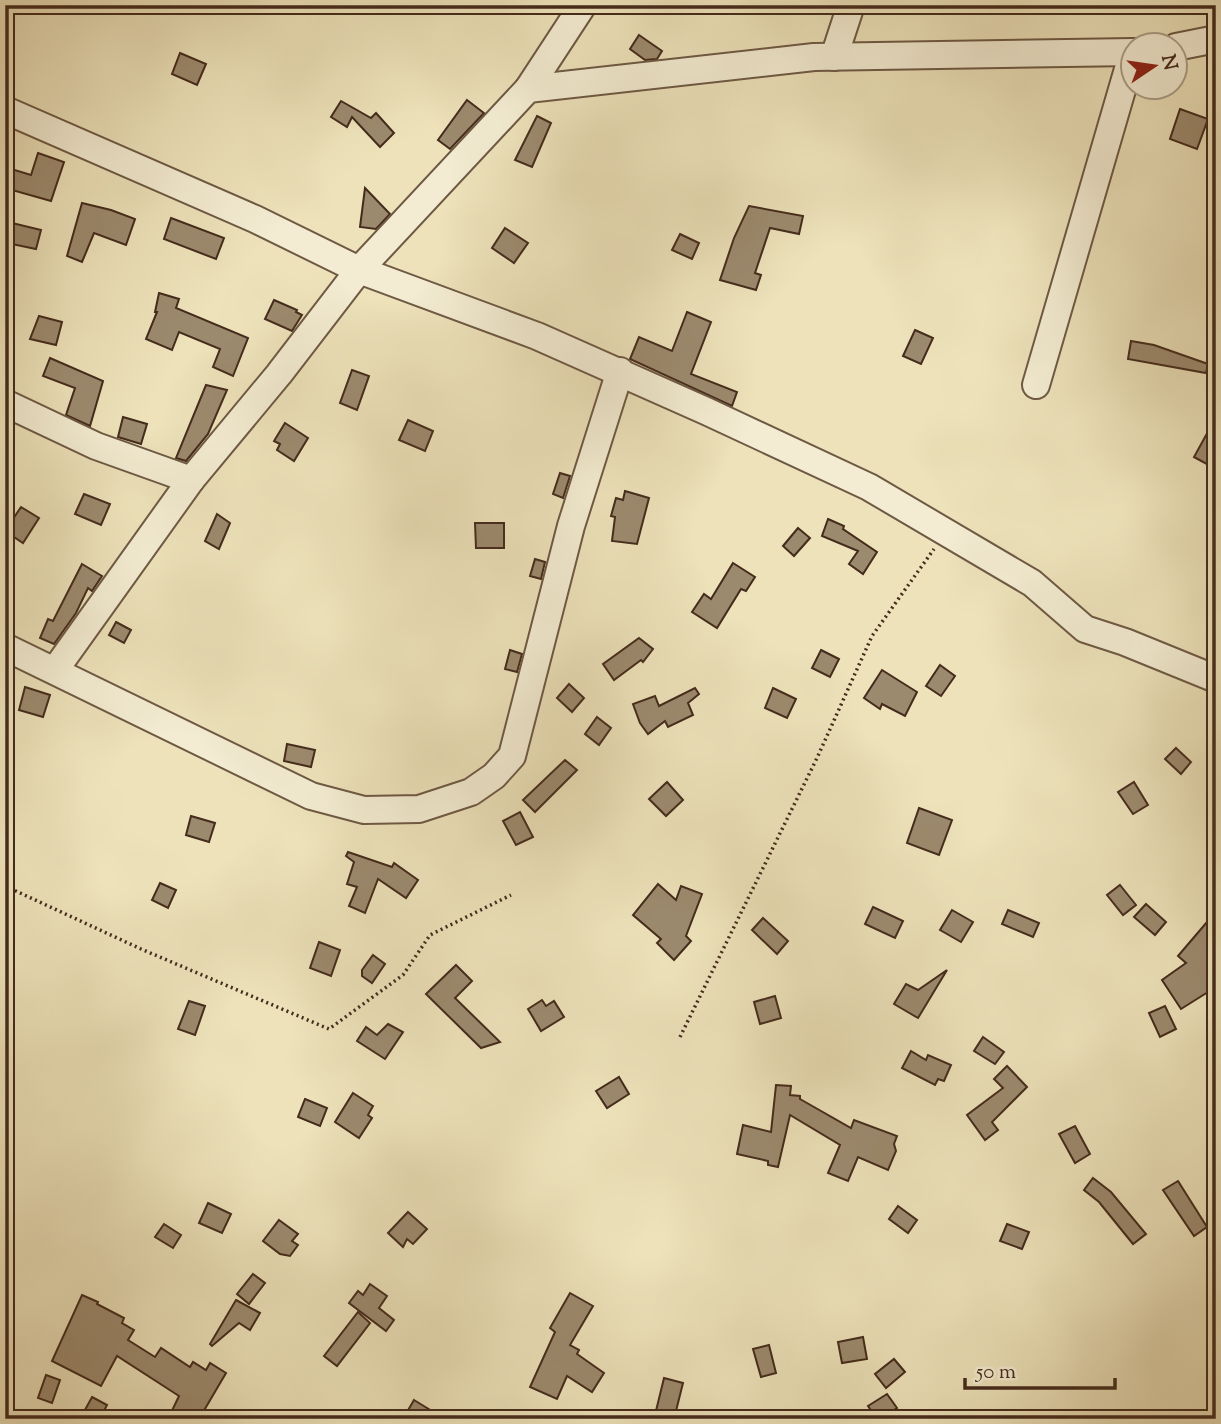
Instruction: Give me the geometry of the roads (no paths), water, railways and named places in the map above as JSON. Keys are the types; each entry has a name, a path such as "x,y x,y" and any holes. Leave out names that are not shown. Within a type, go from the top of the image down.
{"street":[{"path":"55,670 191,480 279,374 359,270 528,89 583,5"},
{"path":"834,57 851,5"},
{"path":"1190,44 1216,39"},
{"path":"528,89 643,74 834,57 1120,52"},
{"path":"1036,385 1120,97"},
{"path":"5,110 254,219 359,270 537,336 620,371 869,487 1032,583 1085,629 1216,678"},
{"path":"5,647 311,796 364,810 419,808 471,792 494,776 512,756 571,526 620,371"},
{"path":"5,403 96,446 191,480"}]}
